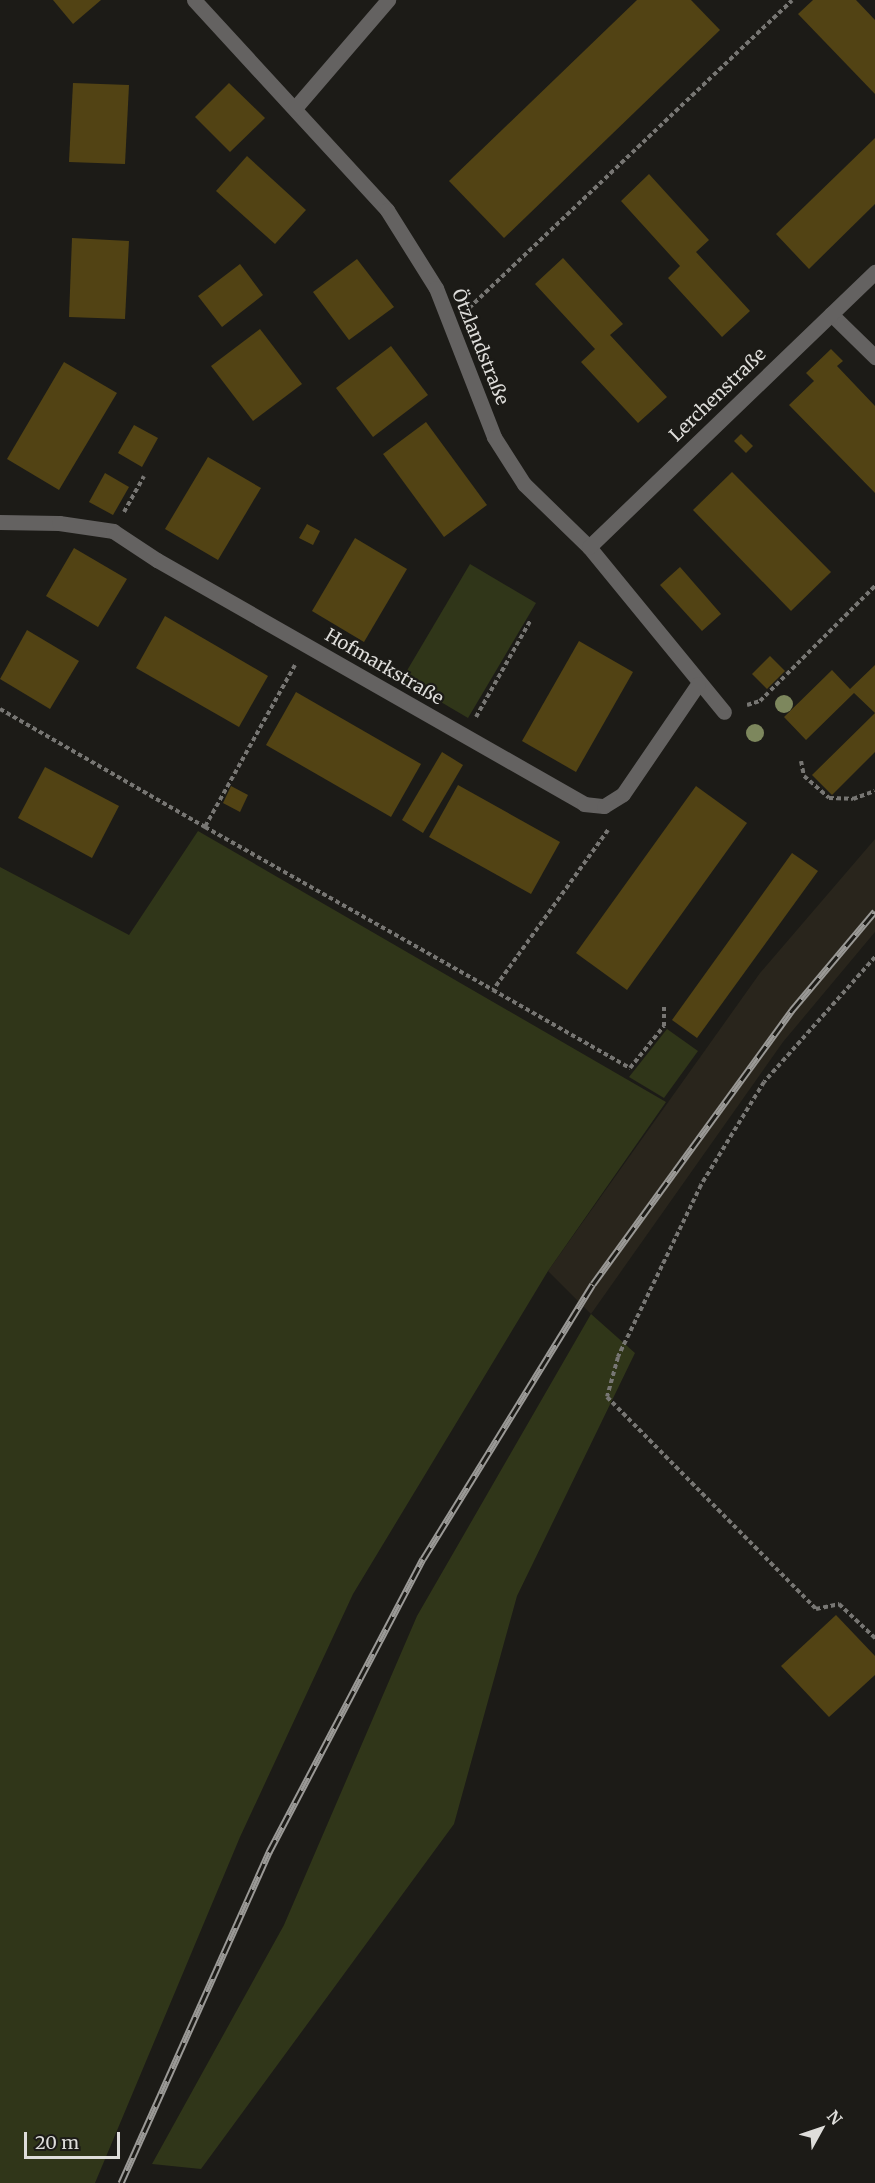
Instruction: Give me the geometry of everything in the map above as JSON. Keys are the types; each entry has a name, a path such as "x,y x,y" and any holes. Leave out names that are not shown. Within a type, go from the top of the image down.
{"street":[{"name":"Ötzlandstraße","path":"194,0 387,210 436,288 494,437 524,484 588,547 698,684 724,712"},
{"path":"295,108 388,0"},
{"name":"Lerchenstraße","path":"588,547 875,272"},
{"path":"831,314 875,357"},
{"name":"Hofmarkstraße","path":"0,522 59,523 113,531 306,645 584,804 604,806"},
{"path":"604,806 622,794 698,684"}],"path":[{"path":"451,325 792,0"},
{"path":"113,531 144,476"},
{"path":"724,712 760,701 875,586"},
{"path":"465,736 530,621"},
{"path":"205,827 306,645"},
{"path":"0,709 630,1068 664,1026 664,1007"},
{"path":"801,761 804,776 829,798 853,799 875,791"},
{"path":"493,990 609,829 604,806"},
{"path":"875,957 764,1082 701,1185 618,1356 607,1396 816,1610 839,1604 875,1638"}],"shaded area":[{"path":"875,839 875,932 783,1042 591,1314 548,1271 760,973"}],"green space":[{"path":"470,564 536,603 468,718 402,679"},
{"path":"198,831 666,1102 548,1271 353,1594 240,1837 95,2183 0,2183 0,867 129,935"},
{"path":"667,1029 698,1051 664,1098 629,1077"},
{"path":"591,1314 635,1353 517,1596 454,1824 201,2169 152,2164 284,1925 417,1616"}],"building":[{"path":"53,0 101,0 73,24"},
{"path":"637,0 691,0 720,30 504,238 449,181"},
{"path":"813,0 856,0 875,20 875,94 798,14"},
{"path":"73,83 129,85 125,164 69,162"},
{"path":"229,83 265,118 230,152 195,117"},
{"path":"875,138 875,204 809,269 776,234"},
{"path":"247,156 306,210 275,244 216,191"},
{"path":"649,174 709,240 696,252 750,311 722,337 668,278 680,266 621,201"},
{"path":"72,238 129,241 125,319 69,317"},
{"path":"563,258 623,324 610,335 667,397 638,423 581,362 595,349 535,284"},
{"path":"357,259 394,307 349,340 313,292"},
{"path":"240,264 263,295 222,327 198,296"},
{"path":"260,329 302,384 253,421 211,366"},
{"path":"391,346 428,395 373,437 336,388"},
{"path":"831,349 843,361 837,366 875,406 875,493 789,405 814,381 806,373"},
{"path":"64,362 117,393 59,490 7,459"},
{"path":"426,422 487,505 444,537 383,454"},
{"path":"134,425 158,438 142,467 118,453"},
{"path":"741,434 753,446 746,453 734,441"},
{"path":"208,457 261,488 218,560 165,529"},
{"path":"732,472 831,572 791,611 693,510"},
{"path":"105,473 129,487 113,515 89,502"},
{"path":"307,524 320,531 313,545 299,538"},
{"path":"355,538 407,569 364,642 312,611"},
{"path":"74,548 127,579 98,627 46,596"},
{"path":"680,567 721,614 702,631 660,585"},
{"path":"165,616 268,676 239,727 136,668"},
{"path":"27,630 79,661 50,709 0,679"},
{"path":"579,641 633,672 576,772 522,741"},
{"path":"770,656 785,671 767,689 752,674"},
{"path":"875,665 875,713 854,693 806,740 784,717 832,670 850,689"},
{"path":"296,692 421,764 391,817 266,745"},
{"path":"875,713 875,752 832,795 812,775"},
{"path":"442,752 463,765 423,833 402,820"},
{"path":"45,767 119,806 92,858 18,818"},
{"path":"458,785 560,842 531,894 429,837"},
{"path":"231,786 248,795 240,812 223,803"},
{"path":"696,786 747,823 627,990 576,953"},
{"path":"792,853 818,871 697,1038 672,1020"},
{"path":"836,1615 875,1656 875,1675 829,1717 781,1666"}],"railway":[{"path":"121,2183 269,1852 423,1559 593,1284 792,1010 875,911"}]}
